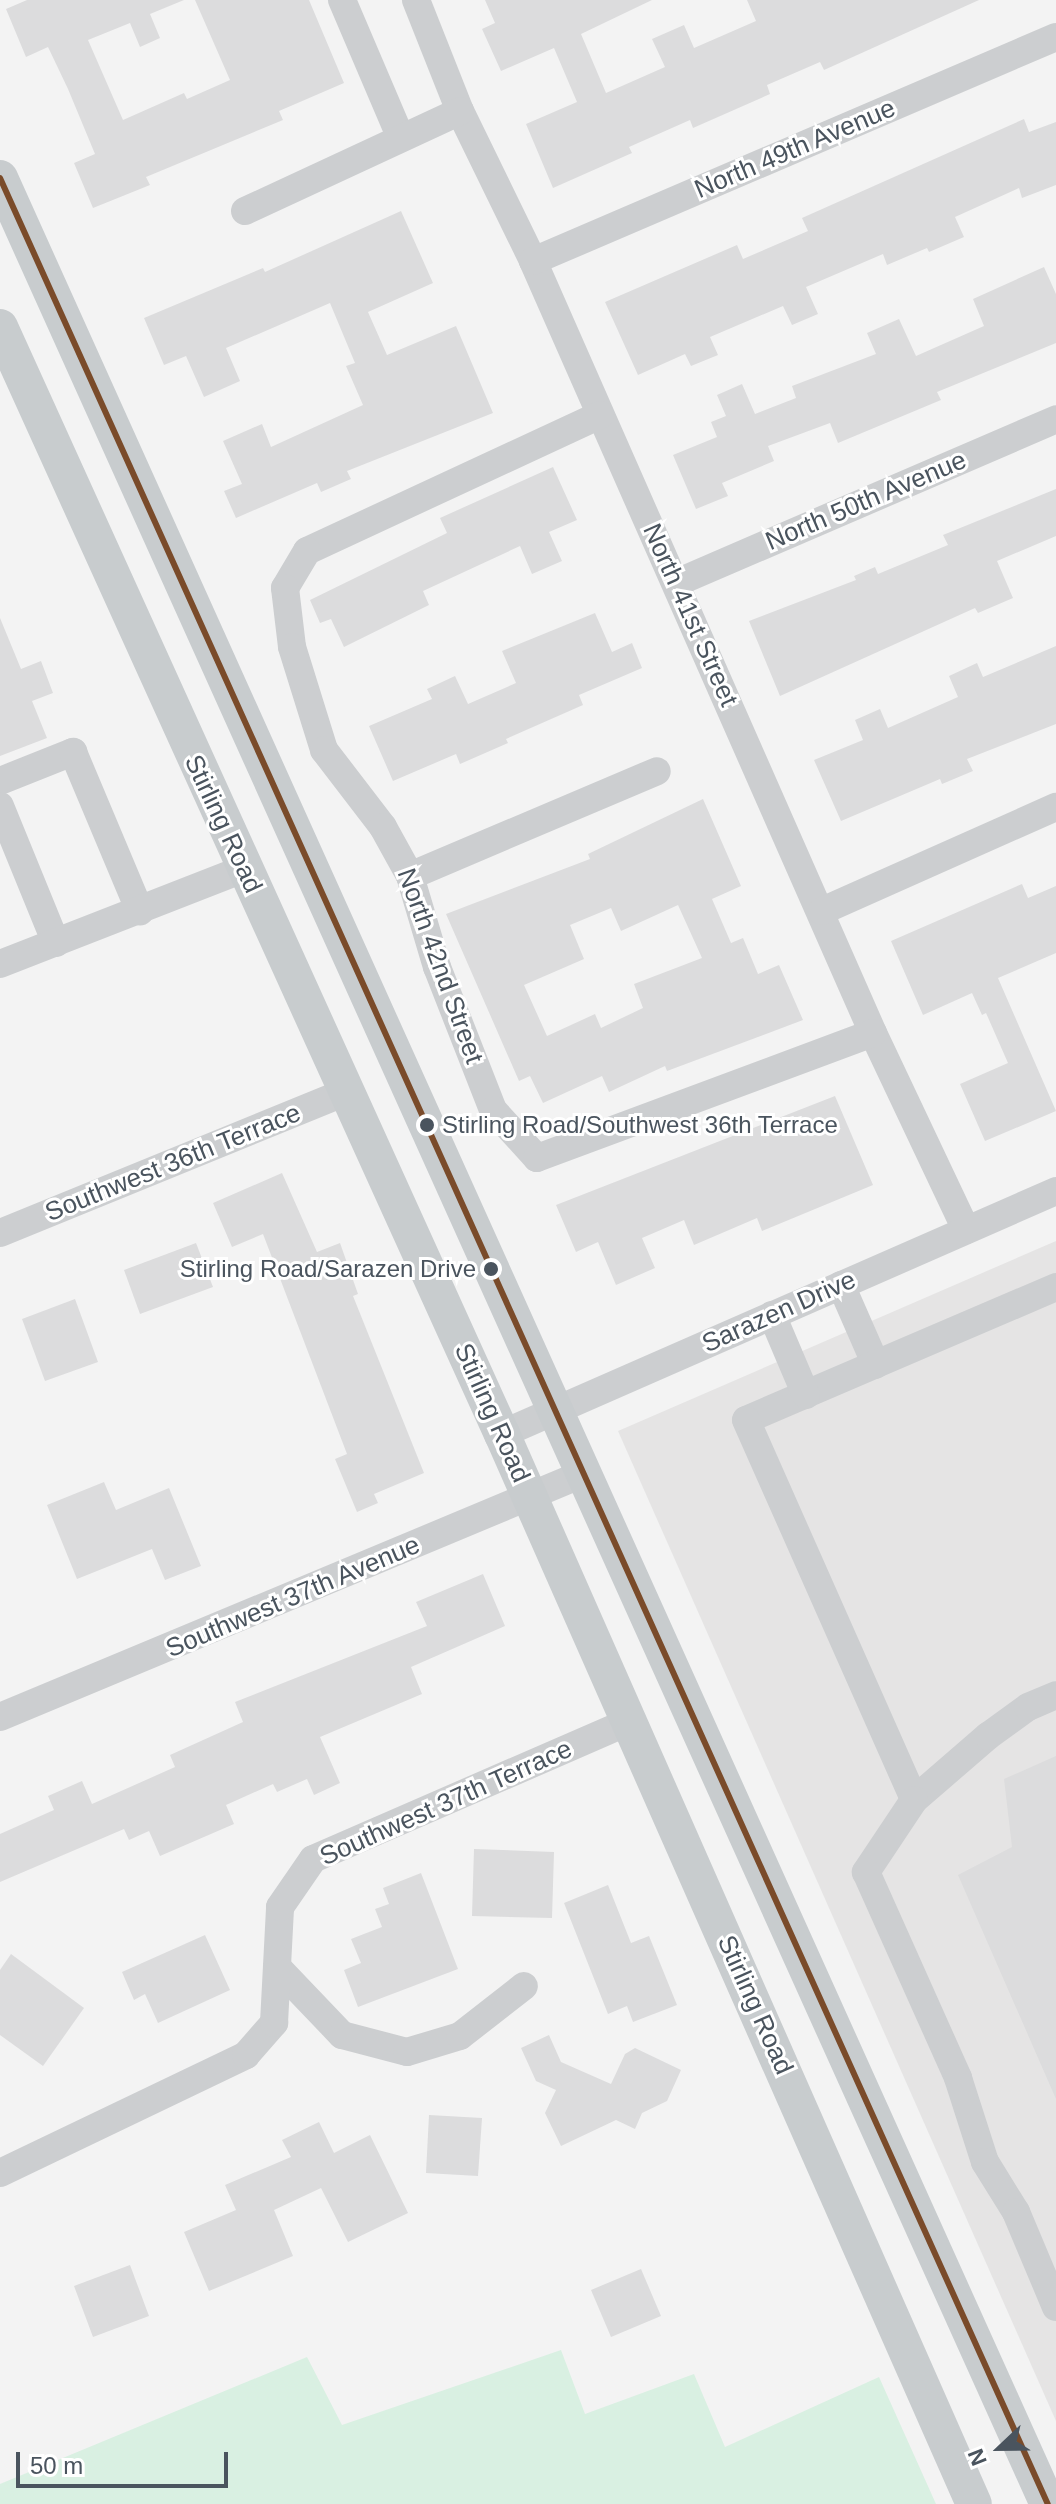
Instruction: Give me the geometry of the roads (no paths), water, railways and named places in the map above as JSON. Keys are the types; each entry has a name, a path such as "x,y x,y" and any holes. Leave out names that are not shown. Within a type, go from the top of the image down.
{"main road":[{"path":"0,178 1048,2504"},
{"name":"Stirling Road","path":"0,327 502,1434 974,2504"}],"street":[{"path":"342,0 401,138"},
{"name":"North 41st Street","path":"416,0 460,111 533,261 822,911 873,1033 966,1230"},
{"name":"North 49th Avenue","path":"533,261 1056,37"},
{"path":"245,211 460,111"},
{"name":"North 42nd Street","path":"600,415 307,551 285,588 292,647 324,750 383,827 410,876 437,967 493,1110 537,1158 873,1033"},
{"name":"North 50th Avenue","path":"676,583 1056,419"},
{"path":"0,781 73,752 140,911"},
{"path":"410,876 657,771"},
{"path":"0,806 56,943"},
{"path":"822,911 1056,807"},
{"path":"0,964 244,869"},
{"name":"Southwest 36th Terrace","path":"0,1233 346,1092"},
{"name":"Sarazen Drive","path":"502,1434 1056,1191"},
{"path":"841,1285 876,1365"},
{"path":"914,1800 746,1420 1056,1287"},
{"path":"772,1315 806,1395"},
{"name":"Southwest 37th Avenue","path":"0,1717 585,1473"},
{"path":"1056,1695 1028,1707 988,1736 914,1800 866,1872 958,2078 985,2162 1016,2212 1056,2307"},
{"name":"Southwest 37th Terrace","path":"0,2173 246,2055 274,2023 280,1907 313,1859 630,1721"},
{"path":"277,1967 342,2035 407,2052 460,2036 524,1986"}],"place":[{"name":"Stirling Road/Southwest 36th Terrace","path":"427,1125"},
{"name":"Stirling Road/Sarazen Drive","path":"491,1269"}]}
